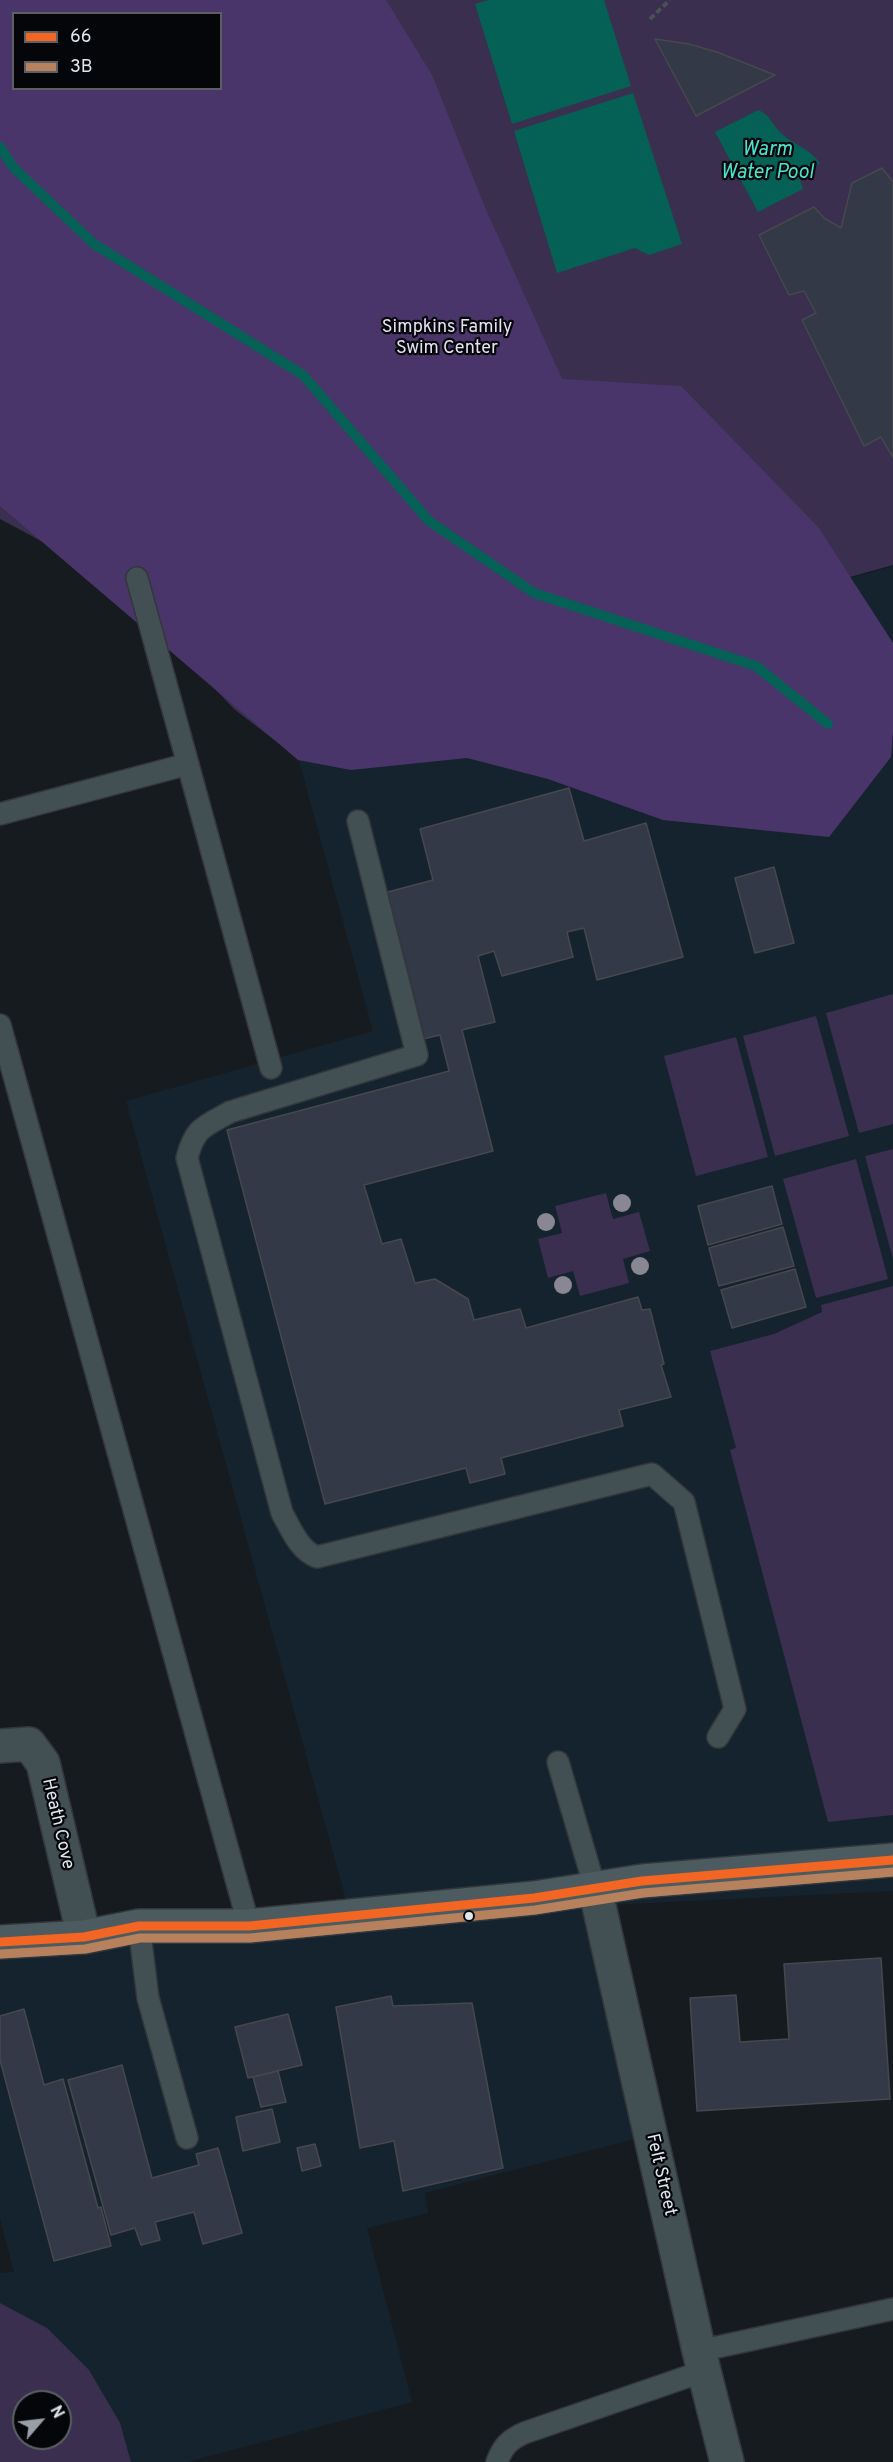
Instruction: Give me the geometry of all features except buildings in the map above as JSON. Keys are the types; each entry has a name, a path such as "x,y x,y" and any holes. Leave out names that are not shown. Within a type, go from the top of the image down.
{"main road":[{"path":"0,1942 84,1937 139,1926 249,1926 534,1898 642,1881 893,1860"}],"street":[{"name":"Heath Cove","path":"0,1746 29,1744 43,1763 84,1937"},
{"name":"Felt Street","path":"595,1888 701,2361 727,2462"}],"lane":[{"path":"137,578 272,1068"},
{"path":"0,814 188,764"},
{"path":"358,821 417,1055 230,1112 202,1127 192,1139 187,1158 282,1513 297,1541 310,1554 317,1557 652,1474 684,1502 735,1709 718,1737"},
{"path":"0,1025 249,1926"},
{"path":"558,1762 595,1888"},
{"path":"139,1926 148,1998 187,2138"},
{"path":"497,2462 502,2450 510,2440 524,2433 701,2361 893,2309"}],"path":[{"path":"650,19 670,0"}],"shaded area":[{"path":"893,566 893,1891 590,1906 646,2136 425,2193 428,2213 367,2228 412,2402 187,2462 0,2462 0,2273 14,2272 0,2219 0,1934 351,1918 126,1101 373,1031 291,732"}],"green space":[{"name":"Simpkins Family Swim Center","path":"0,0 893,0 893,565 291,733 299,759 234,709 110,578 0,519"},
{"name":"Simpkins Family Swim Center","path":"0,0 386,0 432,75 484,205 562,379 681,386 818,527 893,643 891,757 829,837 663,820 548,779 467,758 351,770 298,760 0,506"},
{"path":"893,994 893,1124 859,1133 826,1013"},
{"path":"816,1016 849,1136 775,1156 743,1036"},
{"path":"736,1037 768,1157 696,1176 664,1056"},
{"path":"893,1149 893,1259 865,1156"},
{"path":"856,1159 888,1279 816,1298 783,1179"},
{"path":"606,1193 613,1219 639,1212 650,1251 623,1259 629,1283 580,1296 573,1271 548,1278 538,1239 562,1233 555,1206"},
{"path":"893,1286 893,1815 828,1822 730,1450 736,1448 710,1351 774,1334 822,1312 821,1305"},
{"path":"0,2303 47,2328 89,2370 120,2423 131,2462 0,2462"}],"water":[{"path":"489,0 604,0 631,86 512,124 475,4"},
{"path":"633,93 682,244 649,255 635,248 557,273 514,131"},
{"name":"Warm Water Pool","path":"758,110 767,116 783,135 810,153 820,163 798,174 803,189 758,212 715,132"}],"waterway":[{"path":"0,147 13,167 94,244 303,375 429,521 534,593 756,666 828,724"}],"transit line":[{"name":"66","path":"0,1942 84,1937 139,1926 249,1926 534,1898 642,1881 893,1860"},
{"name":"3B","path":"1,1954 85,1949 140,1938 250,1938 535,1910 643,1893 893,1872"}]}
